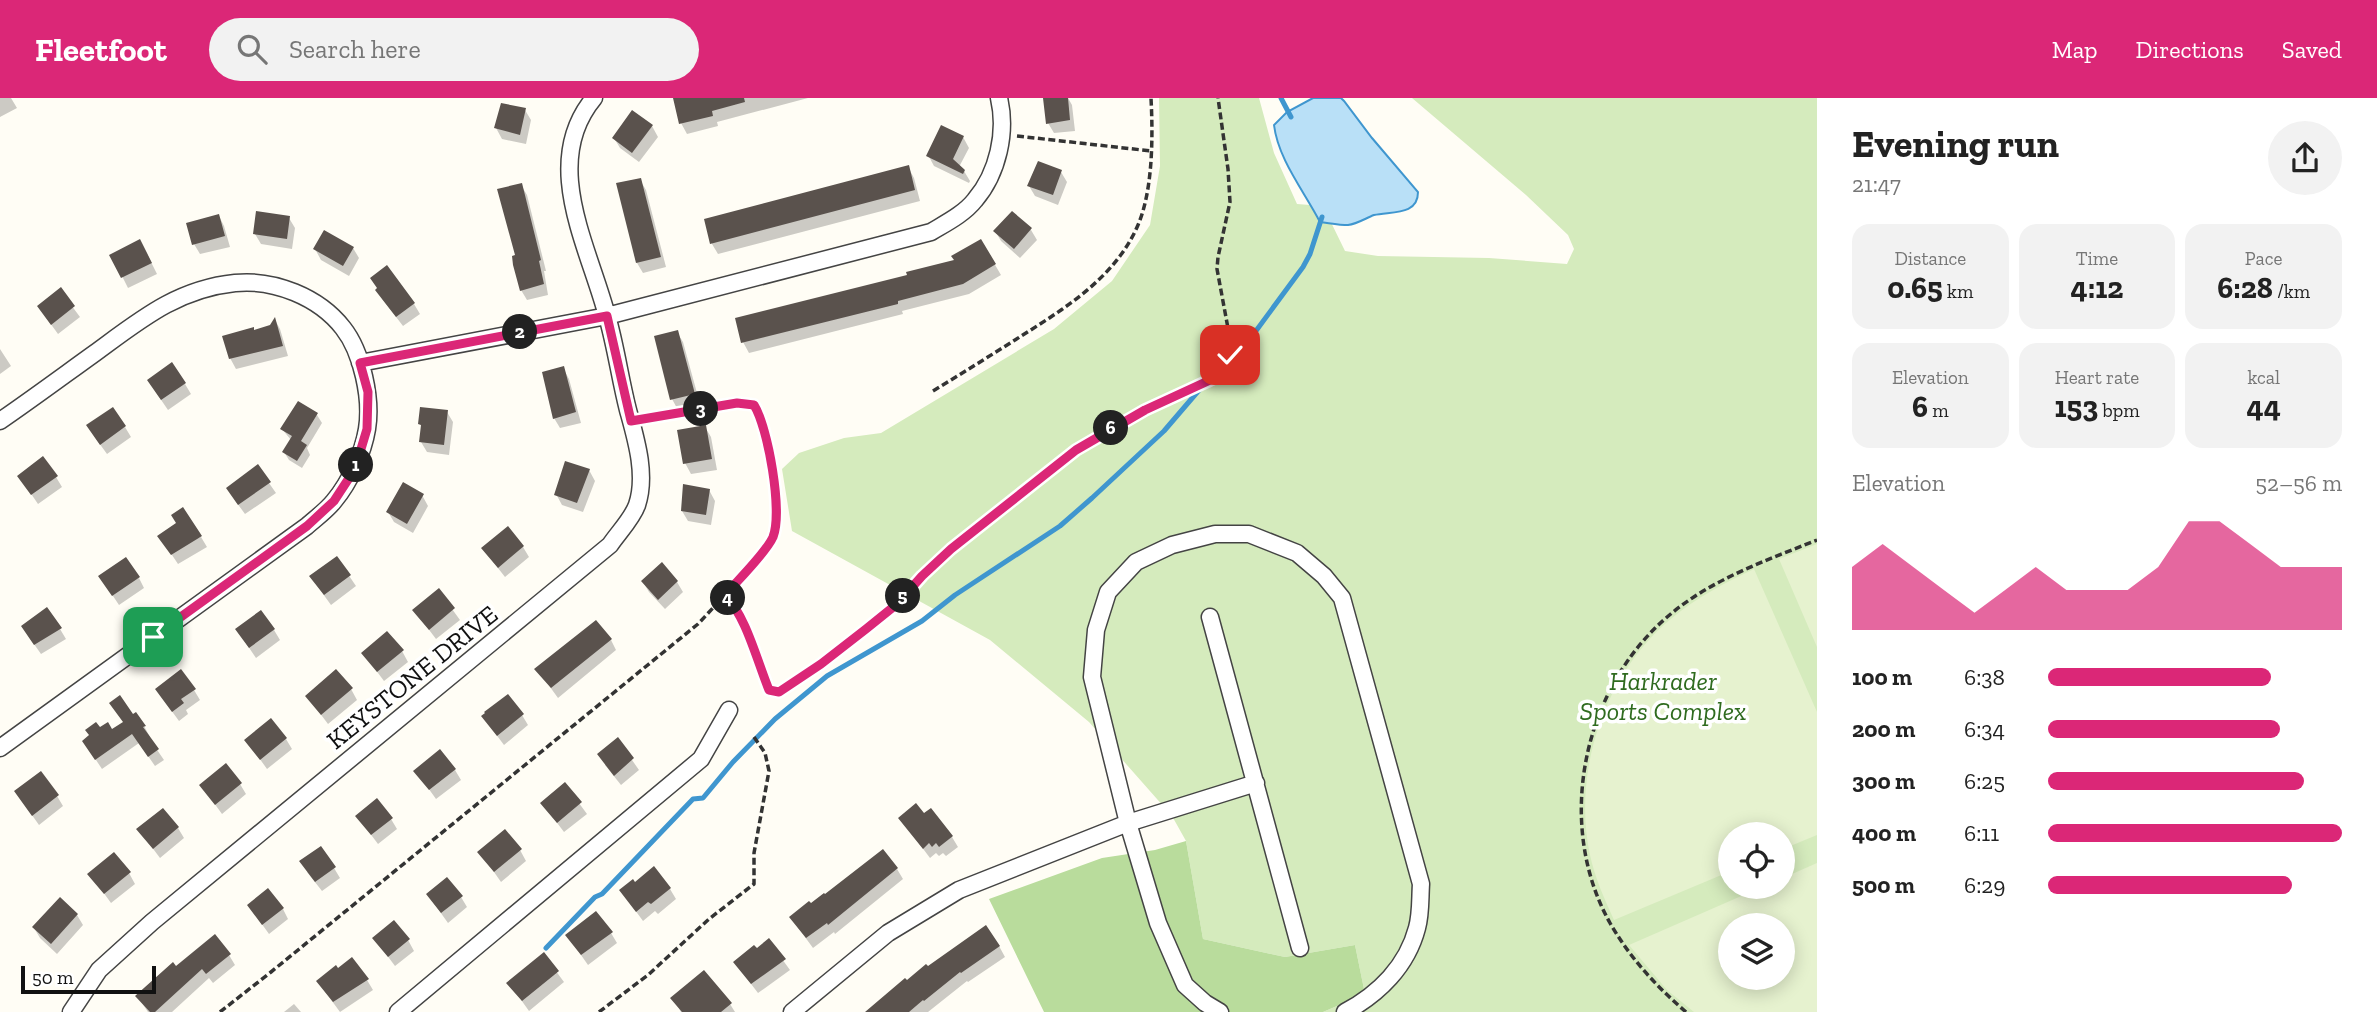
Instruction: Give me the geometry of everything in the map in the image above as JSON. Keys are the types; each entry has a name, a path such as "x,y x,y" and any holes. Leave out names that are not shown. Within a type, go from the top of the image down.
{"street":[{"name":"KEYSTONE DRIVE","path":"71,1012 99,970 152,922 610,545 637,506 641,478 631,421 607,316 576,219 569,184 570,152 577,124 594,98"},
{"path":"360,363 607,316 931,232 975,202 993,170 1002,134 999,98"},
{"path":"0,421 158,307 201,289 237,282 276,286 314,300 344,328 360,363 368,392 367,429 355,469 334,501 296,534 0,748"},
{"path":"1220,1012 1185,985 1158,923 1128,823 1092,677 1096,630 1108,592 1136,562 1172,545 1215,534 1249,534 1297,553 1324,576 1342,598 1421,884 1417,928 1399,968 1367,1001 1345,1012"},
{"path":"1210,617 1300,948"},
{"path":"398,1012 701,760 729,710"},
{"path":"792,1012 888,933 959,890 1128,823 1256,783"}],"path":[{"path":"933,391 1060,312 1110,270 1130,240 1143,211 1151,151 1151,98"},
{"path":"725,595 743,622 769,690 779,692 821,664 897,604 951,549 1076,450 1153,405 1221,375 1227,368 1230,339 1217,269 1230,202 1218,98"},
{"path":"1002,134 1151,151"},
{"path":"220,1012 698,624 772,538 775,524 773,478 754,405 737,403 631,421"},
{"path":"1686,1012 1649,977 1625,947 1609,921 1594,887 1585,853 1582,818 1582,783 1588,748 1611,689 1646,638 1667,617 1716,584 1817,540"},
{"path":"599,1012 648,975 709,919 754,884 754,853 769,771 765,753 754,737"}],"green space":[{"name":"Harkrader Sports Complex","path":"1159,98 1259,98 1274,153 1297,204 1323,206 1345,251 1378,256 1489,258 1567,264 1574,249 1568,235 1526,195 1412,98 1817,98 1817,1012 1323,1012 1365,994 1355,945 1285,957 1203,939 1186,841 1172,816 1089,722 990,640 792,531 782,469 799,453 844,438 881,433 1054,329 1112,281 1150,225 1160,166"},
{"path":"1817,544 1817,647 1779,559"},
{"name":"Harkrader Sports Complex","path":"1754,569 1817,712 1817,835 1795,844 1795,822 1718,822 1718,876 1614,920 1594,872 1586,823 1590,757 1599,725 1628,666 1649,640 1691,603"},
{"path":"1186,841 1203,939 1285,957 1355,945 1365,994 1323,1012 1044,1012 989,899 1102,858 1155,850"},
{"path":"1817,863 1817,1012 1694,1012 1667,990 1629,945 1734,899 1795,899 1795,873"}],"water":[{"path":"1313,98 1341,98 1344,101 1418,192 1414,205 1409,209 1374,215 1351,224 1320,222 1286,162 1276,138 1274,125 1287,112"}],"building":[{"path":"673,98 744,98 745,102 712,111 713,116 679,124"},
{"path":"1043,98 1068,98 1070,120 1046,124"},
{"path":"501,103 526,108 520,135 494,128"},
{"path":"632,110 653,125 632,153 612,138"},
{"path":"941,125 964,136 953,159 965,170 963,174 926,156"},
{"path":"1038,161 1062,170 1053,195 1027,186"},
{"path":"909,165 915,190 710,244 704,219"},
{"path":"641,178 661,257 636,263 616,183"},
{"path":"522,183 541,260 539,261 544,284 520,291 513,265 512,256 515,255 497,189"},
{"path":"256,211 290,216 287,239 253,234"},
{"path":"1012,211 1032,228 1014,249 993,231"},
{"path":"219,214 225,236 192,245 186,223"},
{"path":"324,230 354,247 343,266 313,249"},
{"path":"140,239 152,263 121,278 109,255"},
{"path":"981,239 996,264 963,284 898,301 898,304 741,343 735,318 907,275 906,272 954,260 951,256"},
{"path":"387,265 415,303 396,317 375,290 377,288 370,278"},
{"path":"61,287 75,306 51,325 37,306"},
{"path":"275,317 283,346 229,359 222,336 270,325"},
{"path":"678,330 695,394 670,400 654,336"},
{"path":"172,362 186,383 161,400 147,380"},
{"path":"564,366 576,412 553,419 542,372"},
{"path":"298,401 318,413 301,441 307,445 297,461 282,452 292,436 280,429"},
{"path":"113,407 126,426 100,445 86,425"},
{"path":"420,407 448,410 444,445 419,442"},
{"path":"706,425 712,459 683,464 677,430"},
{"path":"43,456 58,476 31,495 17,476"},
{"path":"565,461 590,469 577,503 554,495"},
{"path":"258,464 271,482 238,505 226,488"},
{"path":"403,482 424,494 407,524 386,512"},
{"path":"683,484 710,489 706,515 681,511"},
{"path":"183,507 202,536 171,555 157,536 176,523 171,515"},
{"path":"508,526 524,546 498,568 481,548"},
{"path":"337,556 351,575 324,595 309,576"},
{"path":"126,557 140,577 112,596 98,576"},
{"path":"662,562 678,581 658,600 641,581"},
{"path":"439,588 455,608 429,630 412,610"},
{"path":"47,607 62,628 34,645 21,626"},
{"path":"261,610 275,629 249,648 235,629"},
{"path":"596,620 612,639 551,688 534,669"},
{"path":"387,631 404,650 377,672 361,653"},
{"path":"181,669 196,689 181,699 184,703 172,712 155,689"},
{"path":"336,669 353,688 321,715 305,696"},
{"path":"508,694 524,714 497,736 481,716"},
{"path":"120,695 133,714 136,712 159,749 148,757 132,734 95,760 82,741 89,735 85,730 96,722 100,727 108,722 112,729 123,722 109,703"},
{"path":"271,718 287,738 260,760 244,740"},
{"path":"618,737 634,758 614,776 597,754"},
{"path":"440,749 456,769 429,790 413,771"},
{"path":"226,763 242,783 215,805 199,785"},
{"path":"41,771 59,795 32,816 14,791"},
{"path":"565,782 582,802 557,823 540,803"},
{"path":"377,798 393,818 371,835 355,816"},
{"path":"916,803 924,813 931,808 953,836 939,847 936,843 932,847 929,843 923,849 898,818"},
{"path":"163,808 179,827 153,849 136,829"},
{"path":"505,829 522,849 494,872 477,852"},
{"path":"321,846 336,867 315,882 299,861"},
{"path":"883,849 898,868 828,925 827,923 806,938 789,917 809,901 811,903 825,894"},
{"path":"114,852 131,872 104,894 87,874"},
{"path":"654,866 671,888 636,912 619,890 633,879 635,882"},
{"path":"447,877 463,896 441,913 426,894"},
{"path":"268,888 284,908 262,925 247,905"},
{"path":"60,897 78,914 51,944 32,927"},
{"path":"596,911 613,932 581,955 565,935"},
{"path":"394,920 410,939 388,957 372,938"},
{"path":"986,925 1000,946 960,972 909,1012 865,1012 905,978 907,980 926,964 928,966"},
{"path":"215,934 231,954 206,974 202,969 155,1012 150,1012 135,996 173,962 176,966"},
{"path":"769,938 786,959 751,984 733,962 754,945 757,948"},
{"path":"544,952 559,971 522,1001 506,983"},
{"path":"352,957 369,979 333,1002 316,981 336,965 338,968"},
{"path":"704,970 732,1003 721,1012 682,1012 670,998"}],"waterway":[{"path":"1281,98 1291,117"},
{"path":"546,948 693,799 703,798 775,719 827,676 922,621 955,595 1060,526 1164,431 1200,389 1250,339 1303,267 1322,217"}],"route":[{"path":"153,637 307,526 334,501 355,469 367,429 368,392 360,363 607,316 631,421 737,403 754,405 764,433 773,478 775,524 772,538 725,595 743,622 769,690 779,692 821,664 897,604 951,549 1076,450 1107,430 1170,397 1221,375 1227,368 1230,355"}]}
